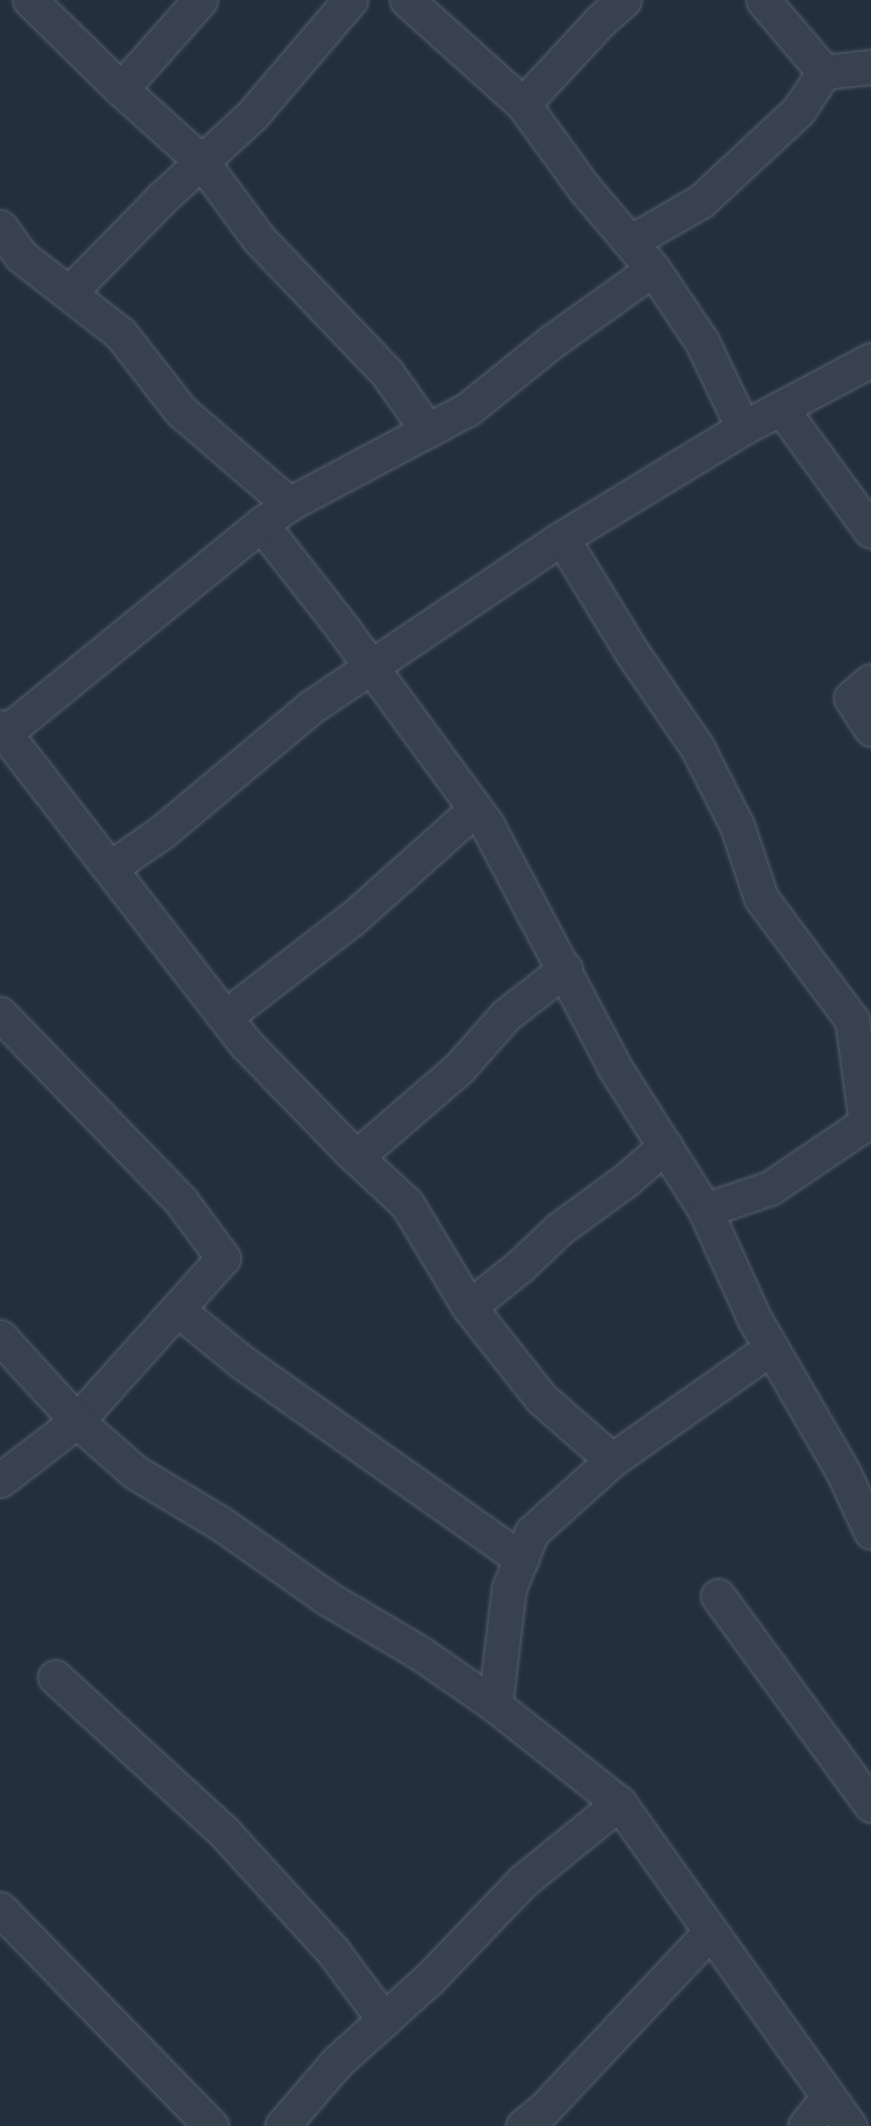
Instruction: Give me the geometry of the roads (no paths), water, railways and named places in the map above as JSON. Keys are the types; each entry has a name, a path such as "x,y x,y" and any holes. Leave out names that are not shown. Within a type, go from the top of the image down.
{"street":[{"path":"30,0 121,89 202,162 259,238 387,373 427,430"},
{"path":"121,89 200,0"},
{"path":"69,293 161,199 253,114 350,0"},
{"path":"407,0 523,104 584,188 653,269 702,342 743,429"},
{"path":"523,104 601,20 624,0"},
{"path":"763,0 824,72"},
{"path":"824,72 871,67"},
{"path":"630,242 701,201 798,111 824,72"},
{"path":"0,227 21,256 120,333 181,411 289,504"},
{"path":"612,1460 542,1399 469,1307 407,1204 356,1157 248,1045 3,730 289,504 468,409 551,342 653,269"},
{"path":"110,868 162,832 311,707 562,538 743,429 871,360"},
{"path":"781,408 871,531"},
{"path":"261,524 488,825 615,1068 705,1210 755,1320 843,1472 871,1532"},
{"path":"562,538 631,651 697,747 737,826 761,898 852,1020 866,1123 770,1188 705,1210"},
{"path":"871,681 850,698 871,729"},
{"path":"226,1016 353,918 475,809"},
{"path":"356,1157 459,1068 506,1015 565,969"},
{"path":"0,1014 181,1201 223,1258 77,1421 0,1480"},
{"path":"469,1307 519,1267 559,1229 626,1180 665,1146"},
{"path":"178,1310 242,1362 522,1559"},
{"path":"0,1336 77,1421 135,1472 220,1523 327,1598 420,1653 495,1705 619,1803 849,2126"},
{"path":"495,1705 509,1588 532,1532 612,1460 771,1348"},
{"path":"718,1596 871,1805"},
{"path":"55,1677 225,1833 332,1950 384,2020"},
{"path":"282,2126 337,2062 429,1979 523,1881 619,1803"},
{"path":"0,1909 211,2126"},
{"path":"523,2126 543,2110 710,1932"},
{"path":"805,2126 828,2097"}]}
